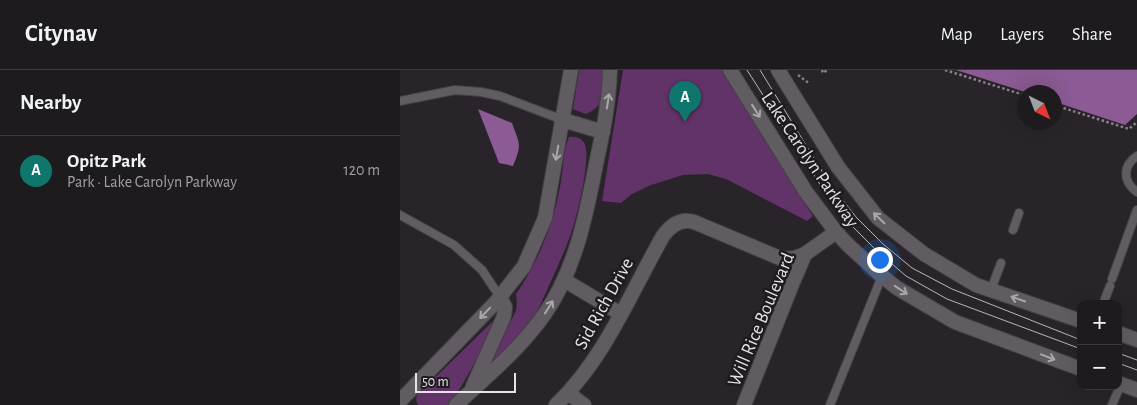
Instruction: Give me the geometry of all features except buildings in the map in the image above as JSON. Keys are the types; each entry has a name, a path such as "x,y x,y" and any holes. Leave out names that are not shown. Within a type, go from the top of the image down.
{"street":[{"path":"400,401 500,297 524,266 545,218 571,70"},
{"path":"456,405 528,335 543,317 564,280 587,209 603,132 609,95 610,70"},
{"name":"Lake Carolyn Parkway","path":"730,70 806,192 836,232 882,276 902,291 955,322 1077,368"},
{"name":"Lake Carolyn Parkway","path":"778,70 838,167 878,218 924,254 976,285 1077,320"},
{"path":"563,120 603,132"},
{"name":"Sid Rich Drive","path":"556,405 585,373 596,357 662,236 668,229 683,220 694,222 782,259 795,258 805,254"},
{"name":"Will Rice Boulevard","path":"744,405 805,254 836,232"},
{"path":"564,280 621,314"},
{"path":"471,391 504,316 505,307 500,297"},
{"path":"1122,334 1137,340"},
{"path":"1122,384 1137,390"},
{"path":"568,393 584,405"}],"lane":[{"path":"400,101 456,90 481,92 500,96 563,120"},
{"path":"1137,156 1130,162 1126,175 1131,188 1137,192"},
{"path":"1104,300 1137,210"},
{"path":"1012,230 1019,213"},
{"path":"400,215 454,245 482,270 500,297"},
{"path":"991,290 1000,263"},
{"path":"830,405 882,276"},
{"path":"1112,405 1117,390"}],"path":[{"path":"822,70 823,73 827,70"},
{"path":"945,70 1017,94"},
{"path":"795,73 810,84"},
{"path":"1062,108 1129,129 1137,122"}],"shaded area":[{"path":"579,70 603,70 604,90 601,102 593,111 586,114 573,109"},
{"path":"623,70 722,70 813,216 807,221 726,179 708,174 683,175 651,185 632,194 621,203 602,201"},
{"path":"956,70 1137,70 1137,114 1125,125 1062,104 1062,85 1017,85 1017,89"},
{"path":"478,109 512,123 519,144 513,166 499,163"},
{"path":"569,137 581,139 585,145 586,153 582,192 572,231 538,310 518,335 492,360 491,358 516,311 516,294 538,256 549,229 557,201 565,149"},
{"path":"492,322 496,326 458,392 448,405 418,405 417,395"}],"tram line":[{"path":"747,70 821,186 849,223 906,276 947,299 1077,348"},
{"path":"760,70 828,181 856,217 883,244 912,268 952,289 1077,338"},
{"path":"1122,354 1137,360"},
{"path":"1122,364 1137,370"}],"place":[{"name":"Opitz Park","path":"685,122"}]}
